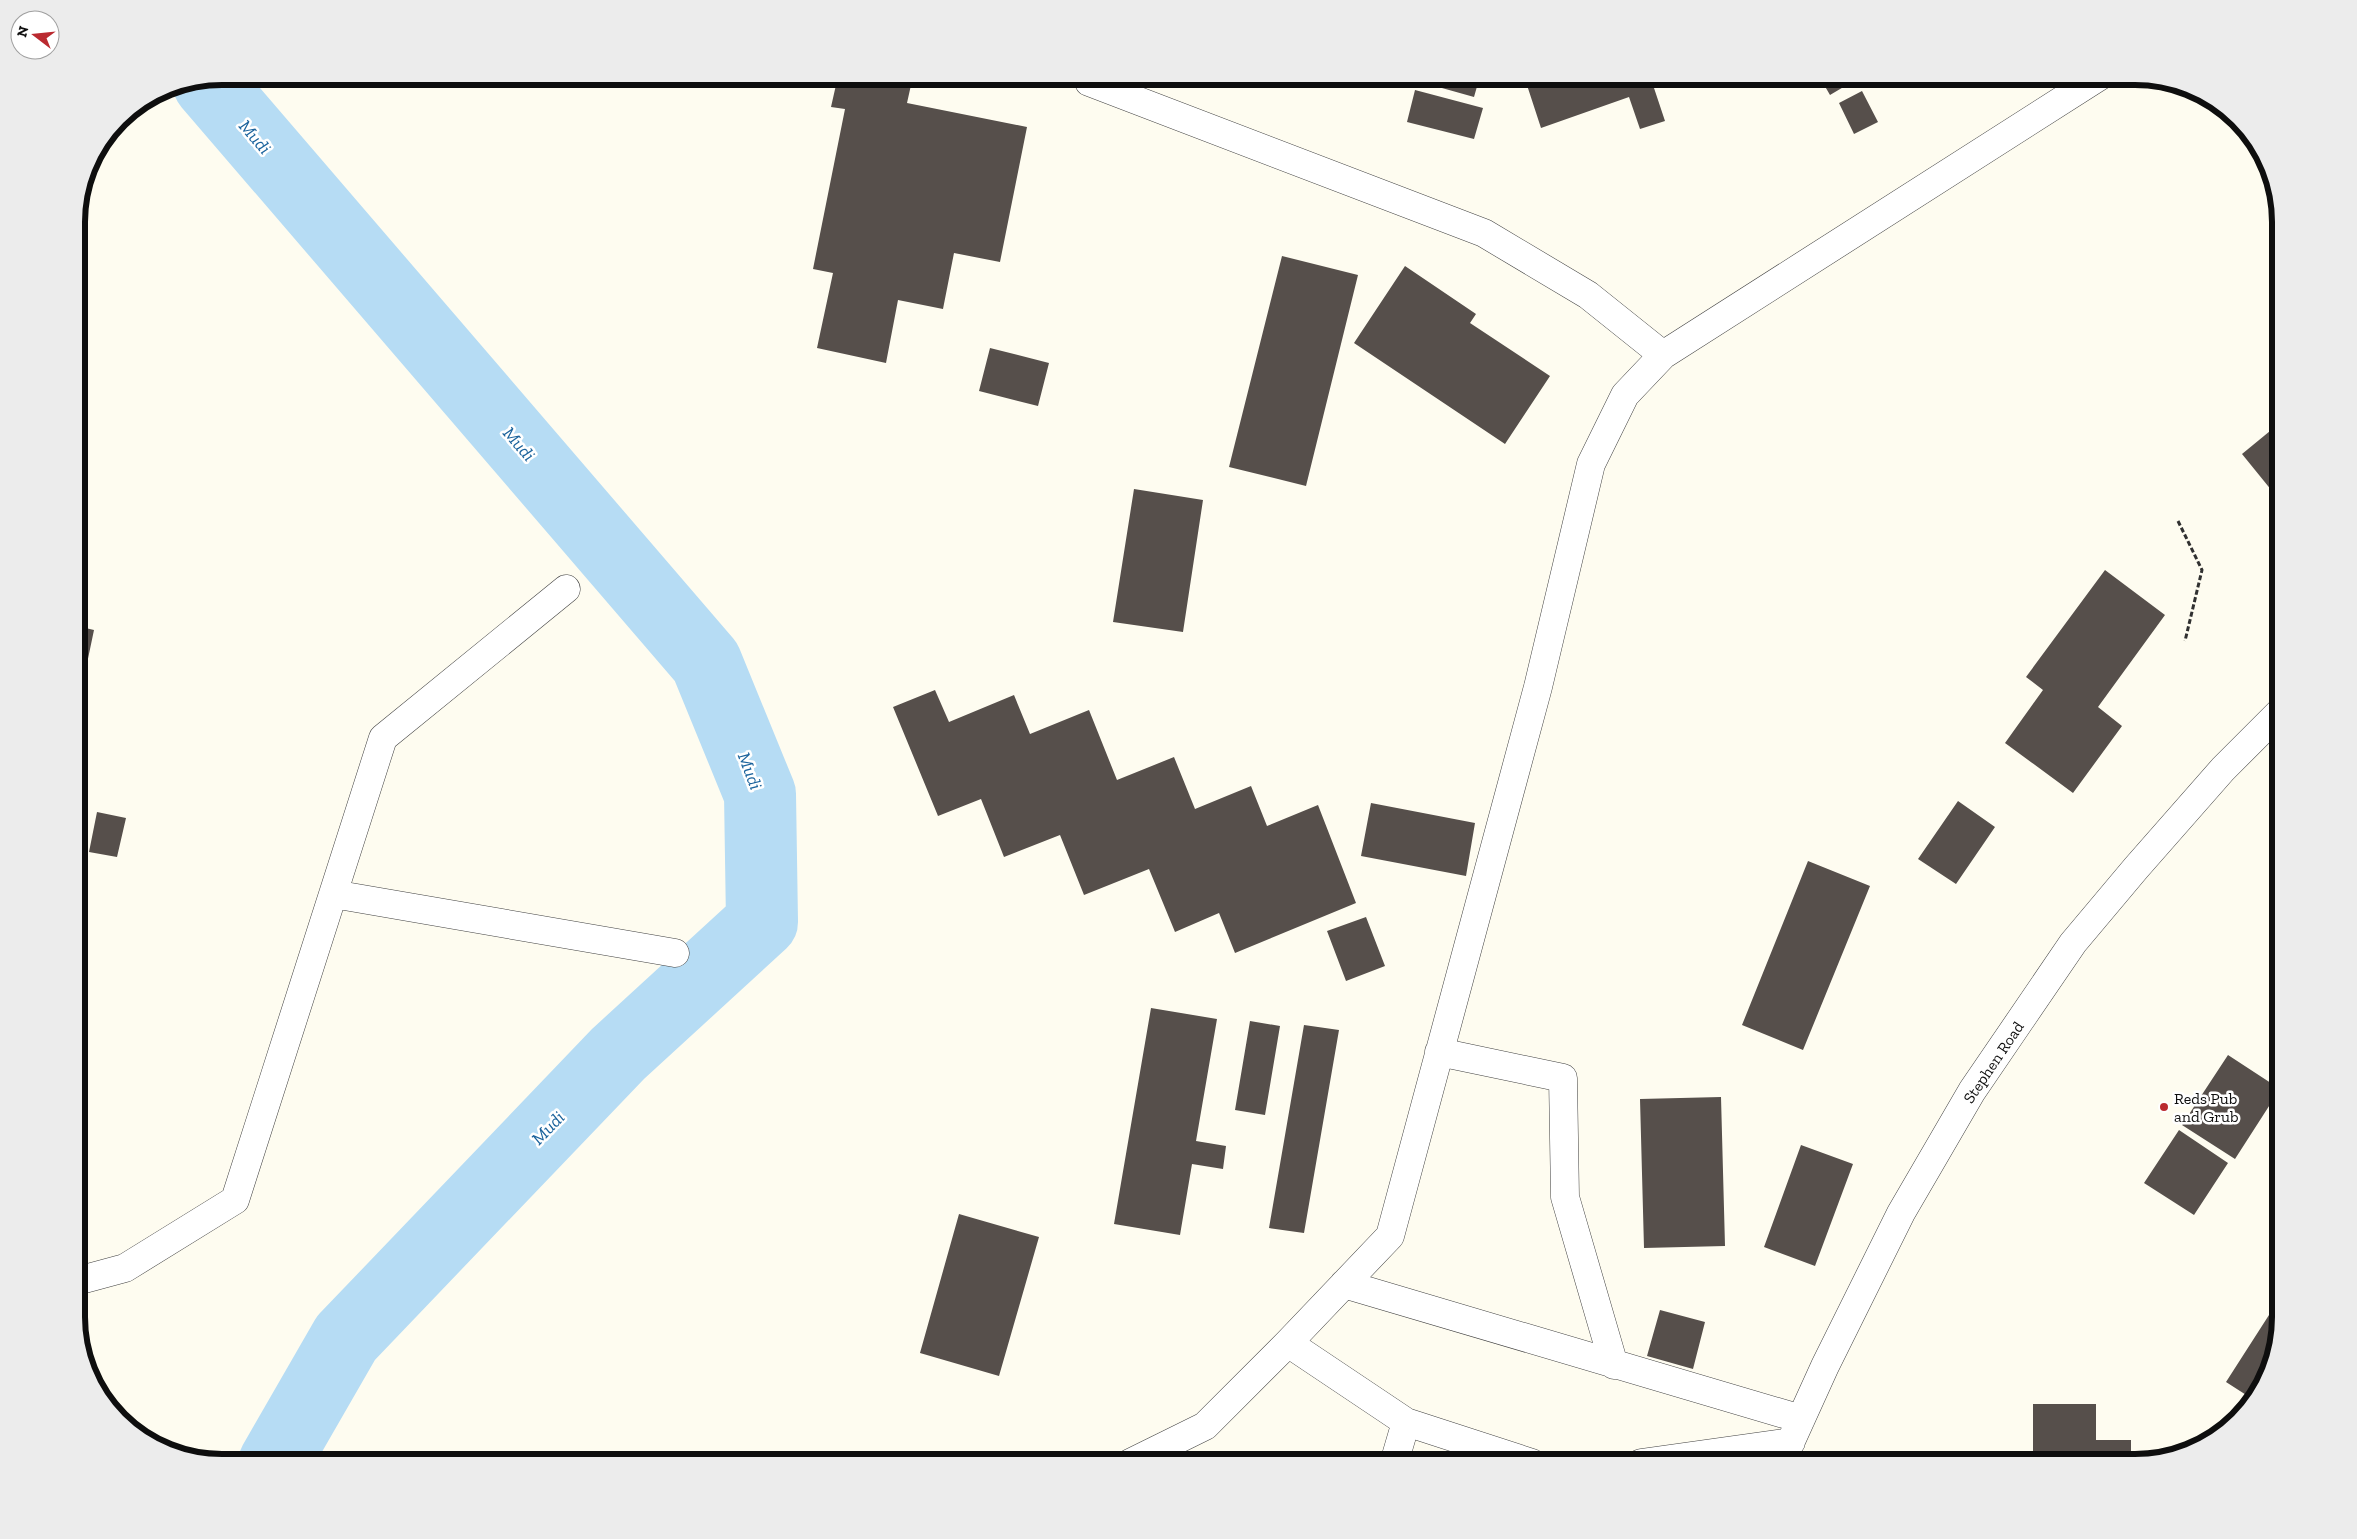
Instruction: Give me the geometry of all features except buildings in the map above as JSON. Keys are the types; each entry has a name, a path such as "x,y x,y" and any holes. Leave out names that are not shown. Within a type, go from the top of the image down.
{"street":[{"path":"1097,85 1484,233 1588,295 1663,355"},
{"path":"1148,1454 1205,1426 1288,1343 1390,1236 1538,687 1591,464 1625,395 1663,355 2086,85"},
{"path":"85,1278 125,1268 235,1200 384,738 566,589"},
{"name":"Stephen Road","path":"1791,1441 1825,1366 1901,1213 1972,1091 2073,943 2211,783 2272,720"},
{"path":"333,894 675,953"},
{"path":"1439,1052 1563,1078 1565,1197 1614,1364"},
{"path":"1344,1284 1614,1364 1791,1441"},
{"path":"1288,1343 1406,1422 1504,1454"},
{"path":"1397,1454 1406,1422"},
{"path":"1725,1454 1791,1441"}],"path":[{"path":"2178,521 2202,570 2185,641"}],"waterway":[{"name":"Mudi","path":"210,86 706,662 760,794 762,922 618,1054 346,1338 279,1454"}],"place":[{"name":"Reds Pub and Grub","path":"2164,1107"}]}
